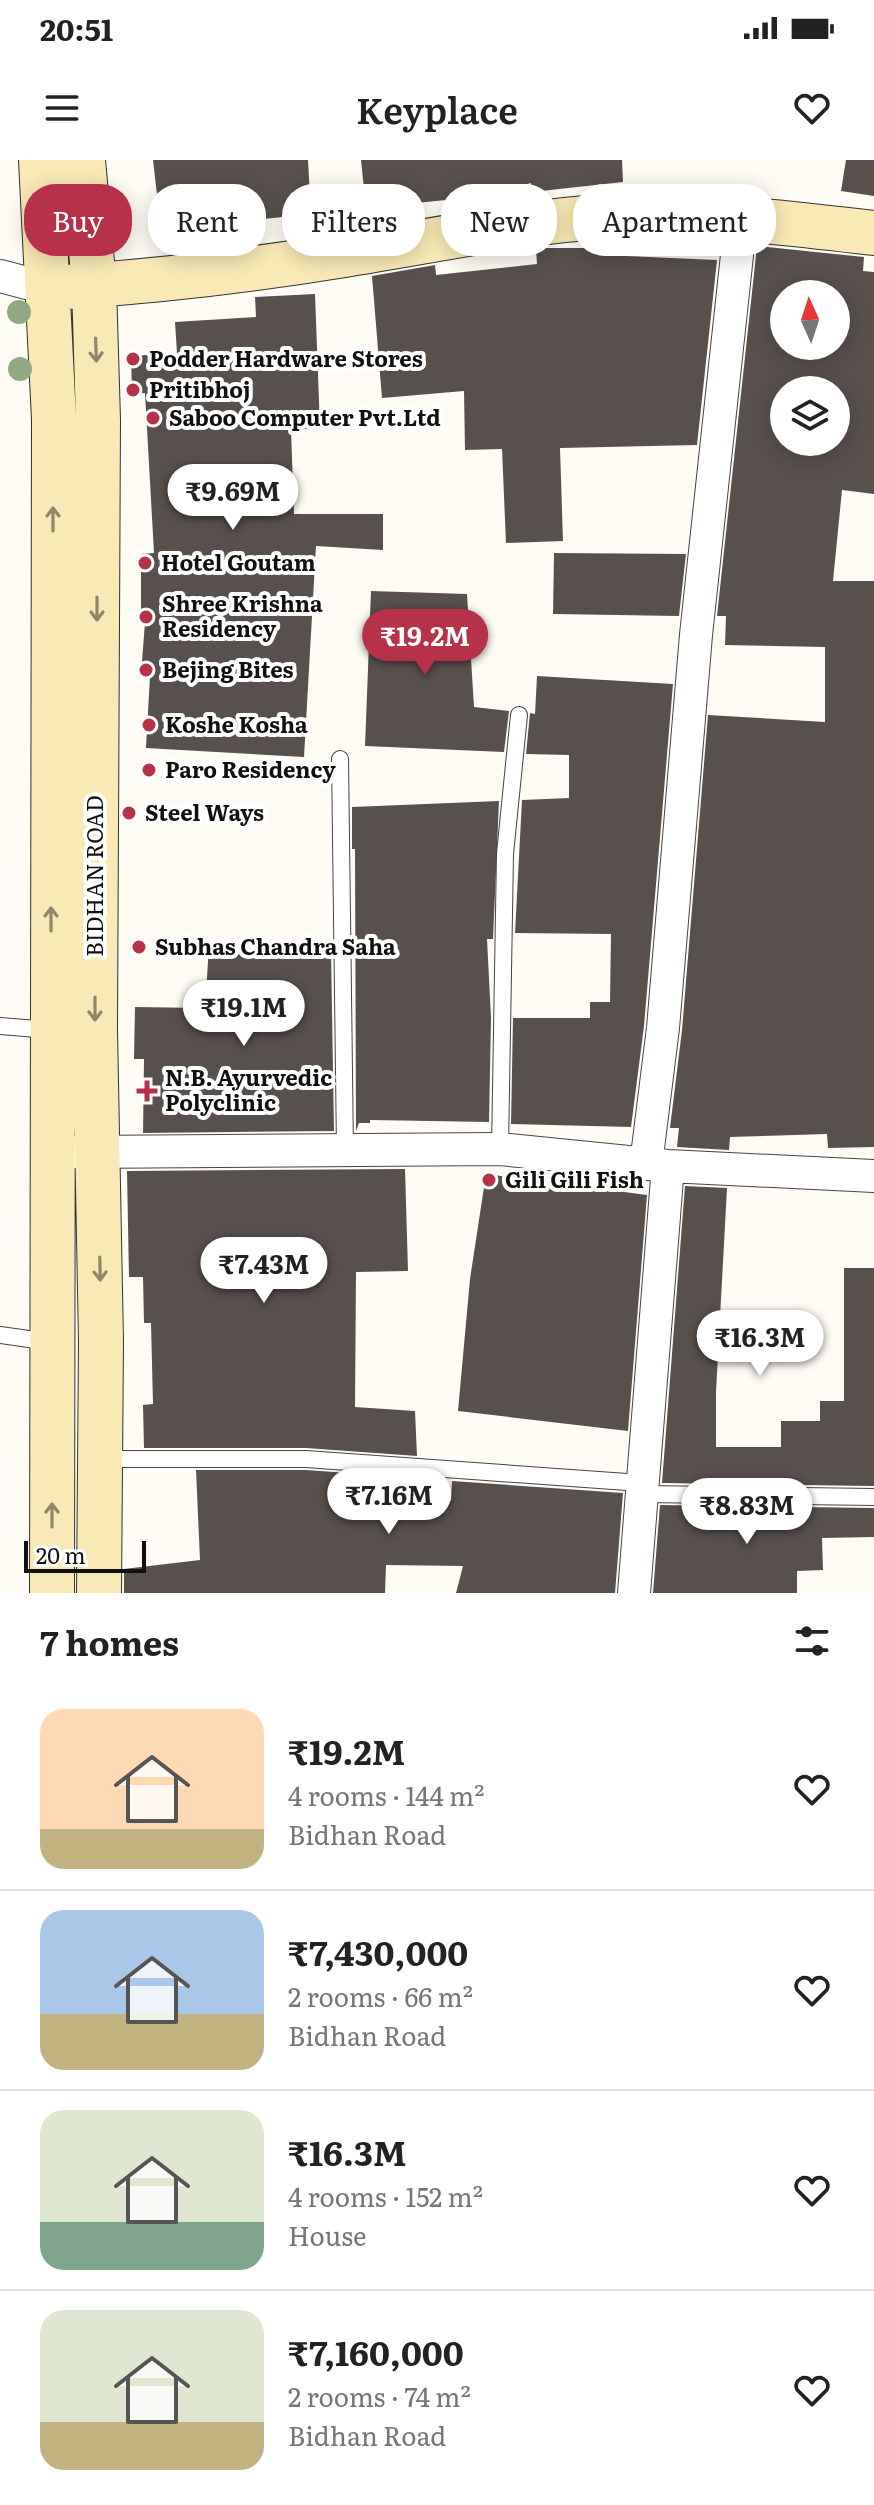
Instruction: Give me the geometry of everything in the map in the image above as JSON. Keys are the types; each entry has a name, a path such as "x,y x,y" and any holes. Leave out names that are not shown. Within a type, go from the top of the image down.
{"main road":[{"name":"BIDHAN ROAD","path":"41,160 54,419 50,1152 52,1593"},
{"name":"BIDHAN ROAD","path":"83,160 94,285 98,420 95,1030 101,1342 99,1593"},
{"path":"46,288 157,280 344,255 508,225 573,220"},
{"path":"776,222 874,233"},
{"path":"50,1342 101,1342"}],"street":[{"path":"634,1593 663,1028 696,635 737,256"},
{"path":"0,276 46,288"},
{"path":"50,1152 500,1149 657,1165 874,1176"}],"lane":[{"path":"500,1149 505,854 519,715"},
{"path":"340,759 345,1150"},
{"path":"0,1026 51,1030"},
{"path":"0,1335 50,1342"},
{"path":"99,1459 306,1459 641,1489 874,1497"}],"building":[{"path":"153,160 308,160 309,184 282,184 282,217 266,219 266,184 156,184"},
{"path":"361,160 622,160 623,182 573,184 573,187 557,189 557,184 441,184 441,200 425,202 425,184 364,184"},
{"path":"846,160 874,160 874,196 841,191"},
{"path":"557,248 573,248 573,256 717,260 697,445 560,448 563,541 506,543 502,449 465,450 464,391 382,398 372,276 435,265 436,275 537,264 536,256 557,256"},
{"path":"776,248 864,257 863,271 874,272 874,494 842,490 833,581 874,581 874,1147 828,1148 827,1134 730,1137 729,1150 677,1147 679,1128 670,1128 682,1030 708,715 825,722 825,647 725,645 726,616 717,616 756,256 776,256"},
{"path":"315,294 320,428 291,430 294,514 383,514 383,550 316,546 304,757 146,748 150,676 141,675 145,622 141,622 141,554 154,553 145,393 132,394 131,356 177,353 175,322 256,317 255,297"},
{"path":"554,553 686,554 679,616 553,614"},
{"path":"371,591 467,594 474,707 509,711 504,752 365,746"},
{"path":"537,676 673,684 644,1026 631,1127 511,1124 513,1018 590,1018 590,1002 610,1002 611,934 515,933 522,800 569,798 569,755 526,754 530,713 535,714"},
{"path":"499,801 493,939 487,939 491,1018 489,1122 370,1120 370,1123 359,1123 356,1131 355,849 352,849 352,807"},
{"path":"209,946 331,952 334,1131 143,1133 144,1059 134,1059 135,1007 205,1008"},
{"path":"405,1169 408,1271 356,1272 355,1407 415,1411 417,1456 306,1448 144,1448 143,1405 153,1404 151,1323 144,1323 143,1277 129,1277 127,1171"},
{"path":"486,1174 647,1195 628,1431 458,1411 470,1279"},
{"path":"685,1186 727,1188 716,1447 781,1447 781,1421 820,1421 820,1401 844,1401 844,1268 874,1268 874,1486 662,1483"},
{"path":"196,1470 306,1470 418,1478 420,1500 451,1501 452,1481 623,1493 615,1593 456,1593 463,1566 386,1565 385,1593 124,1593 124,1569 200,1560"},
{"path":"660,1505 874,1508 874,1537 822,1538 823,1570 797,1571 797,1593 653,1593"}],"place":[{"name":"Podder Hardware Stores","path":"133,359"},
{"name":"Pritibhoj","path":"133,390"},
{"name":"Saboo Computer Pvt.Ltd","path":"153,418"},
{"name":"Hotel Goutam","path":"145,563"},
{"name":"Shree Krishna Residency","path":"146,617"},
{"name":"Bejing Bites","path":"146,670"},
{"name":"Koshe Kosha","path":"149,725"},
{"name":"Paro Residency","path":"149,770"},
{"name":"Steel Ways","path":"129,813"},
{"name":"Subhas Chandra Saha","path":"139,947"},
{"name":"N.B. Ayurvedic Polyclinic","path":"147,1091"},
{"name":"Gili Gili Fish","path":"489,1180"}]}
